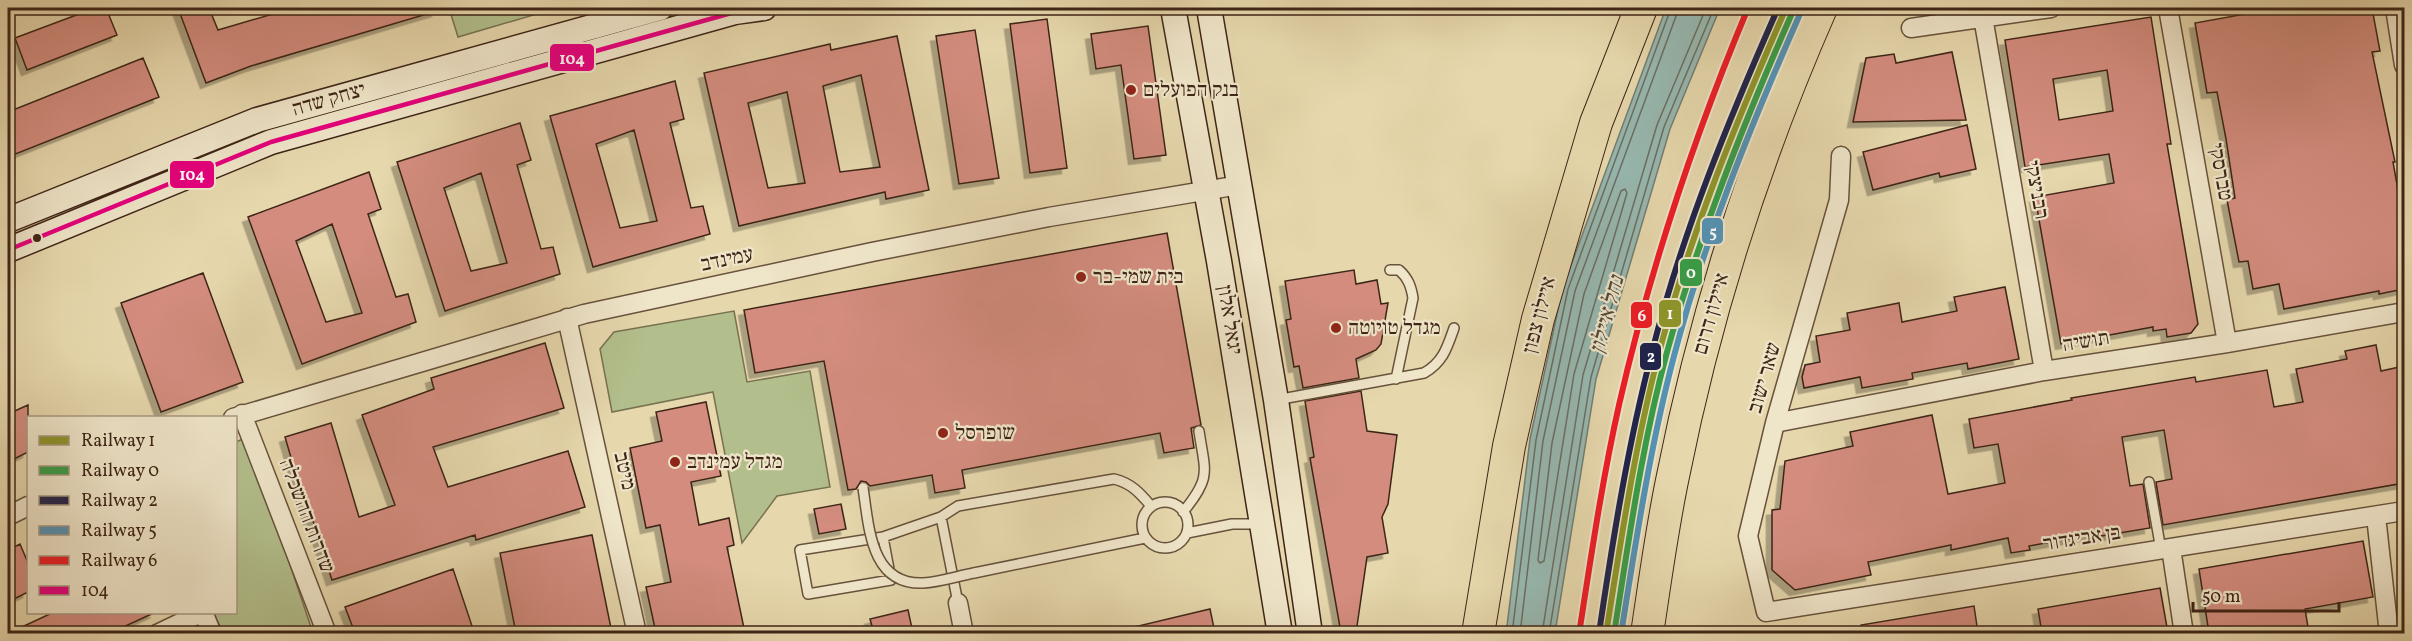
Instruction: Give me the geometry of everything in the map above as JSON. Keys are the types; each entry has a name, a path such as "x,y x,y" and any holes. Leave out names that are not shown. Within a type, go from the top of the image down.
{"highway":[{"name":"איילון צפון","path":"1478,633 1509,446 1538,319 1593,134 1641,8"},
{"name":"איילון דרום","path":"1647,633 1672,477 1699,360 1738,224 1763,150 1821,8"}],"street":[{"name":"יצחק שדה","path":"8,219 257,120 660,8"},
{"name":"יצחק שדה","path":"8,250 271,142 735,12 764,8"},
{"name":"יגאל אלון","path":"1173,8 1206,189 1280,633"},
{"name":"יגאל אלון","path":"1209,8 1276,400 1310,633"},
{"path":"1215,41 1223,8"},
{"path":"1911,28 2051,8"},
{"name":"טברסקי","path":"2169,8 2227,343"},
{"path":"2395,8 2404,65"},
{"name":"רבניצקי","path":"1983,17 2044,371"},
{"name":"שאר ישוב","path":"1766,612 1748,536 1775,423 1839,200 1841,156"},
{"name":"עמינדב","path":"238,416 567,318 1048,217 1239,184"},
{"name":"תושיה","path":"1775,423 2044,371 2227,343 2404,312"},
{"name":"מיטב","path":"567,318 637,633"},
{"name":"שדרות ההשכלה","path":"238,416 327,633"},
{"path":"8,516 27,506"},
{"name":"בן אביגדור","path":"1766,612 2404,511"},
{"path":"2376,516 2389,633"},
{"path":"2166,549 2184,633"},
{"path":"958,603 964,633"},
{"path":"157,633 199,614"},
{"path":"204,614 212,633"}],"lane":[{"path":"1390,270 1399,270 1406,276 1413,298 1396,379"},
{"path":"1276,400 1424,373 1436,367 1444,356 1454,328"},
{"path":"1184,512 1200,492 1206,474 1199,431"},
{"path":"883,537 891,580 808,594 800,550 883,537 941,517 957,506 1114,479 1125,481 1136,489 1151,506"},
{"path":"2149,482 2166,549"},
{"path":"862,488 877,559 896,577 910,582 924,583 1145,538"},
{"path":"1165,502 1172,503 1184,512 1188,525 1186,533 1178,544 1171,548 1156,547 1145,538 1142,531 1143,518 1151,506 1165,502"},
{"path":"941,517 958,603"},
{"path":"1186,533 1232,524 1263,524"}],"green space":[{"path":"449,8 553,8 554,9 458,37"},
{"path":"734,311 747,382 810,371 830,487 777,496 742,543 713,392 612,412 600,349 614,332"},
{"path":"247,437 313,633 223,633 214,614 237,614 237,442"}],"water":[{"name":"נחל איילון","path":"1666,8 1720,8 1670,129 1596,379 1555,633 1506,634 1530,439 1563,287"}],"building":[{"path":"95,8 106,8 117,35 27,70 15,38"},
{"path":"178,8 209,8 218,30 293,8 436,8 437,11 251,66 206,83"},
{"path":"2261,8 2372,8 2380,51 2372,52 2395,162 2393,162 2404,224 2404,289 2379,294 2379,291 2284,309 2279,284 2253,289 2248,261 2239,262 2227,200 2235,198 2226,139 2217,92 2207,93 2195,23 2262,11"},
{"path":"2151,17 2171,144 2167,144 2198,324 2191,333 2167,337 2166,329 2153,331 2153,327 2061,344 2035,197 2114,183 2109,154 2025,167 2005,40","holes":["2107,70 2113,111 2059,120 2053,79"]},
{"path":"1047,19 1067,168 1030,173 1010,24"},
{"path":"1148,26 1166,155 1134,159 1121,65 1096,69 1091,34"},
{"path":"975,30 999,178 959,184 936,36"},
{"path":"897,36 929,190 886,199 885,192 739,226 704,73 830,44 831,50","holes":["861,75 880,167 840,172 823,86","787,92 805,183 768,188 748,103"]},
{"path":"1952,52 1966,120 1853,122 1866,58 1894,54 1896,63"},
{"path":"143,58 159,97 8,157 8,112"},
{"path":"675,81 684,119 670,123 691,208 703,206 710,234 593,267 550,116","holes":["634,130 657,221 620,228 596,144"]},
{"path":"520,123 531,160 517,165 541,249 553,247 560,274 445,311 397,162","holes":["481,173 507,263 471,271 444,188"]},
{"path":"1967,125 1976,169 1940,177 1939,173 1873,190 1863,152"},
{"path":"369,172 381,209 368,214 396,297 408,294 416,322 302,364 248,217","holes":["332,224 362,313 326,322 296,241"]},
{"path":"1167,233 1201,425 1191,428 1194,448 1164,453 1160,433 962,470 965,488 935,493 932,475 870,486 861,481 856,489 848,490 824,361 755,373 744,310"},
{"path":"1354,270 1356,284 1377,280 1381,304 1388,303 1381,344 1376,350 1356,359 1359,378 1303,388 1299,366 1294,367 1286,320 1291,319 1285,281"},
{"path":"203,273 243,382 161,412 121,303"},
{"path":"2005,287 2019,359 1968,369 1967,363 1912,373 1913,379 1862,388 1860,377 1804,388 1802,377 1805,365 1820,362 1816,336 1850,330 1847,313 1899,303 1902,322 1957,311 1954,297"},
{"path":"545,343 564,408 433,447 448,487 568,451 585,507 476,540 475,535 332,580 312,518 309,519 285,437 331,423 359,517 395,505 362,415 434,389 431,378"},
{"path":"2376,345 2381,371 2404,366 2404,483 2163,525 2156,482 2172,479 2164,430 2122,437 2130,486 2143,484 2150,528 2095,537 2095,534 2029,546 2030,550 2011,553 2008,538 1951,550 1951,545 1868,562 1871,575 1795,590 1772,570 1772,510 1780,509 1785,461 1853,446 1850,432 1932,415 1948,494 2005,483 1998,444 1974,448 1969,419 2072,400 2071,398 2195,377 2196,382 2267,370 2274,407 2303,402 2296,369 2347,359 2345,351"},
{"path":"1361,391 1367,431 1397,435 1388,504 1382,517 1388,553 1367,557 1356,633 1341,633 1310,458 1314,457 1305,401"},
{"path":"706,402 721,476 691,482 699,525 729,518 734,545 727,547 745,633 715,633 715,630 699,633 656,633 646,587 671,582 660,525 646,528 630,448 662,441 656,412"},
{"path":"28,405 27,452 8,462 8,414"},
{"path":"841,504 846,529 819,534 814,509"},
{"path":"592,535 612,633 516,633 500,553"},
{"path":"2363,541 2373,597 2305,609 2309,633 2209,633 2199,569"},
{"path":"20,544 27,561 27,592 8,602 8,550"},
{"path":"453,569 472,626 451,633 355,633 345,607"},
{"path":"2160,588 2168,633 2042,633 2038,609"},
{"path":"1974,606 1978,633 1862,633 1861,625"},
{"path":"1210,609 1215,633 1134,633 1134,627"},
{"path":"908,610 913,633 874,633 870,619"},
{"path":"50,614 152,614 121,628 124,633 9,633"}],"rail line":[{"name":"6","path":"1579,634 1597,519 1631,354 1675,204 1709,105 1748,8"},
{"name":"2","path":"1599,633 1628,457 1643,387 1664,308 1708,177 1778,8"},
{"name":"1","path":"1606,634 1636,458 1650,388 1671,309 1716,178 1786,8"},
{"name":"0","path":"1614,634 1643,457 1667,352 1708,222 1757,95 1793,11"},
{"name":"5","path":"1621,634 1651,459 1665,390 1686,312 1730,182 1800,14"}],"transit line":[{"name":"104","path":"8,250 271,142 735,12 764,8"}],"place":[{"name":"בנק הפועלים","path":"1131,90"},
{"name":"בית שמי-בר","path":"1081,277"},
{"name":"מגדל טויוטה","path":"1336,328"},
{"name":"שופרסל","path":"943,433"},
{"name":"מגדל עמינדב","path":"675,462"}]}
